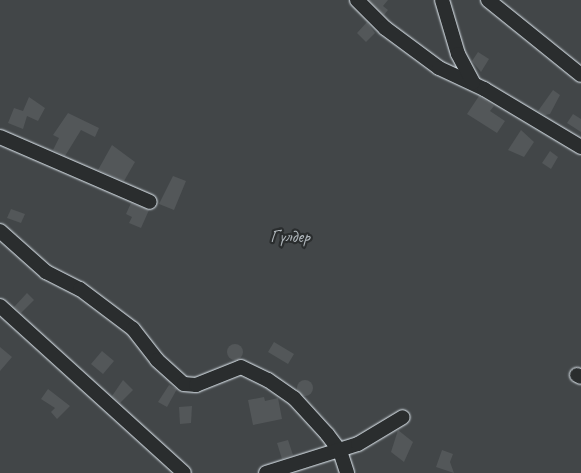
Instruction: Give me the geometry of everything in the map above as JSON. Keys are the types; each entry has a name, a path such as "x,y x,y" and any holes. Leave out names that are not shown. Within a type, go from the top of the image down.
{"street":[{"path":"357,0 385,28 439,68 475,84 581,147"},
{"path":"442,0 458,54 475,84"},
{"path":"488,0 581,76"},
{"path":"0,137 150,202"},
{"path":"0,231 46,272 80,289 133,329 173,378 196,384 241,368 256,372 294,398 340,451 347,473"},
{"path":"0,306 184,473"},
{"path":"266,473 340,451 402,416"}],"green space":[{"name":"Гүлдер","path":"0,0 581,0 581,473 0,473"}],"building":[{"path":"369,0 388,0 383,6 388,10 384,15"},
{"path":"367,22 375,33 366,42 357,33"},
{"path":"478,52 489,59 481,72 472,61"},
{"path":"553,90 560,95 550,114 545,115 538,111"},
{"path":"479,96 494,106 490,111 505,121 497,133 467,114"},
{"path":"29,97 45,108 38,121 27,116 23,129 8,123 14,108 23,111"},
{"path":"68,113 99,128 95,137 81,130 65,156 53,150 59,138 53,135"},
{"path":"573,114 581,119 581,132 567,123"},
{"path":"521,130 534,142 524,157 508,150"},
{"path":"112,145 135,162 124,181 98,170"},
{"path":"550,151 558,157 551,169 542,163"},
{"path":"173,176 186,181 174,210 159,204"},
{"path":"131,203 149,210 141,228 129,223 132,217 126,214"},
{"path":"11,209 25,214 21,223 7,218"},
{"path":"27,293 34,300 21,313 14,307"},
{"path":"274,342 294,354 288,364 268,352"},
{"path":"235,344 241,346 243,352 241,358 235,360 229,358 227,352 229,346"},
{"path":"0,347 12,357 0,371"},
{"path":"102,351 114,361 103,374 91,364"},
{"path":"123,380 133,390 120,403 112,396"},
{"path":"305,380 313,388 305,396 297,388"},
{"path":"169,385 177,389 167,407 158,402"},
{"path":"48,389 70,406 57,419 51,412 55,408 41,399"},
{"path":"264,397 265,401 278,398 282,419 253,425 248,400"},
{"path":"192,406 191,423 180,424 179,407"},
{"path":"398,430 413,442 404,462 391,452"},
{"path":"288,440 293,455 282,459 277,443"},
{"path":"442,450 453,454 450,462 454,473 436,467"}]}
